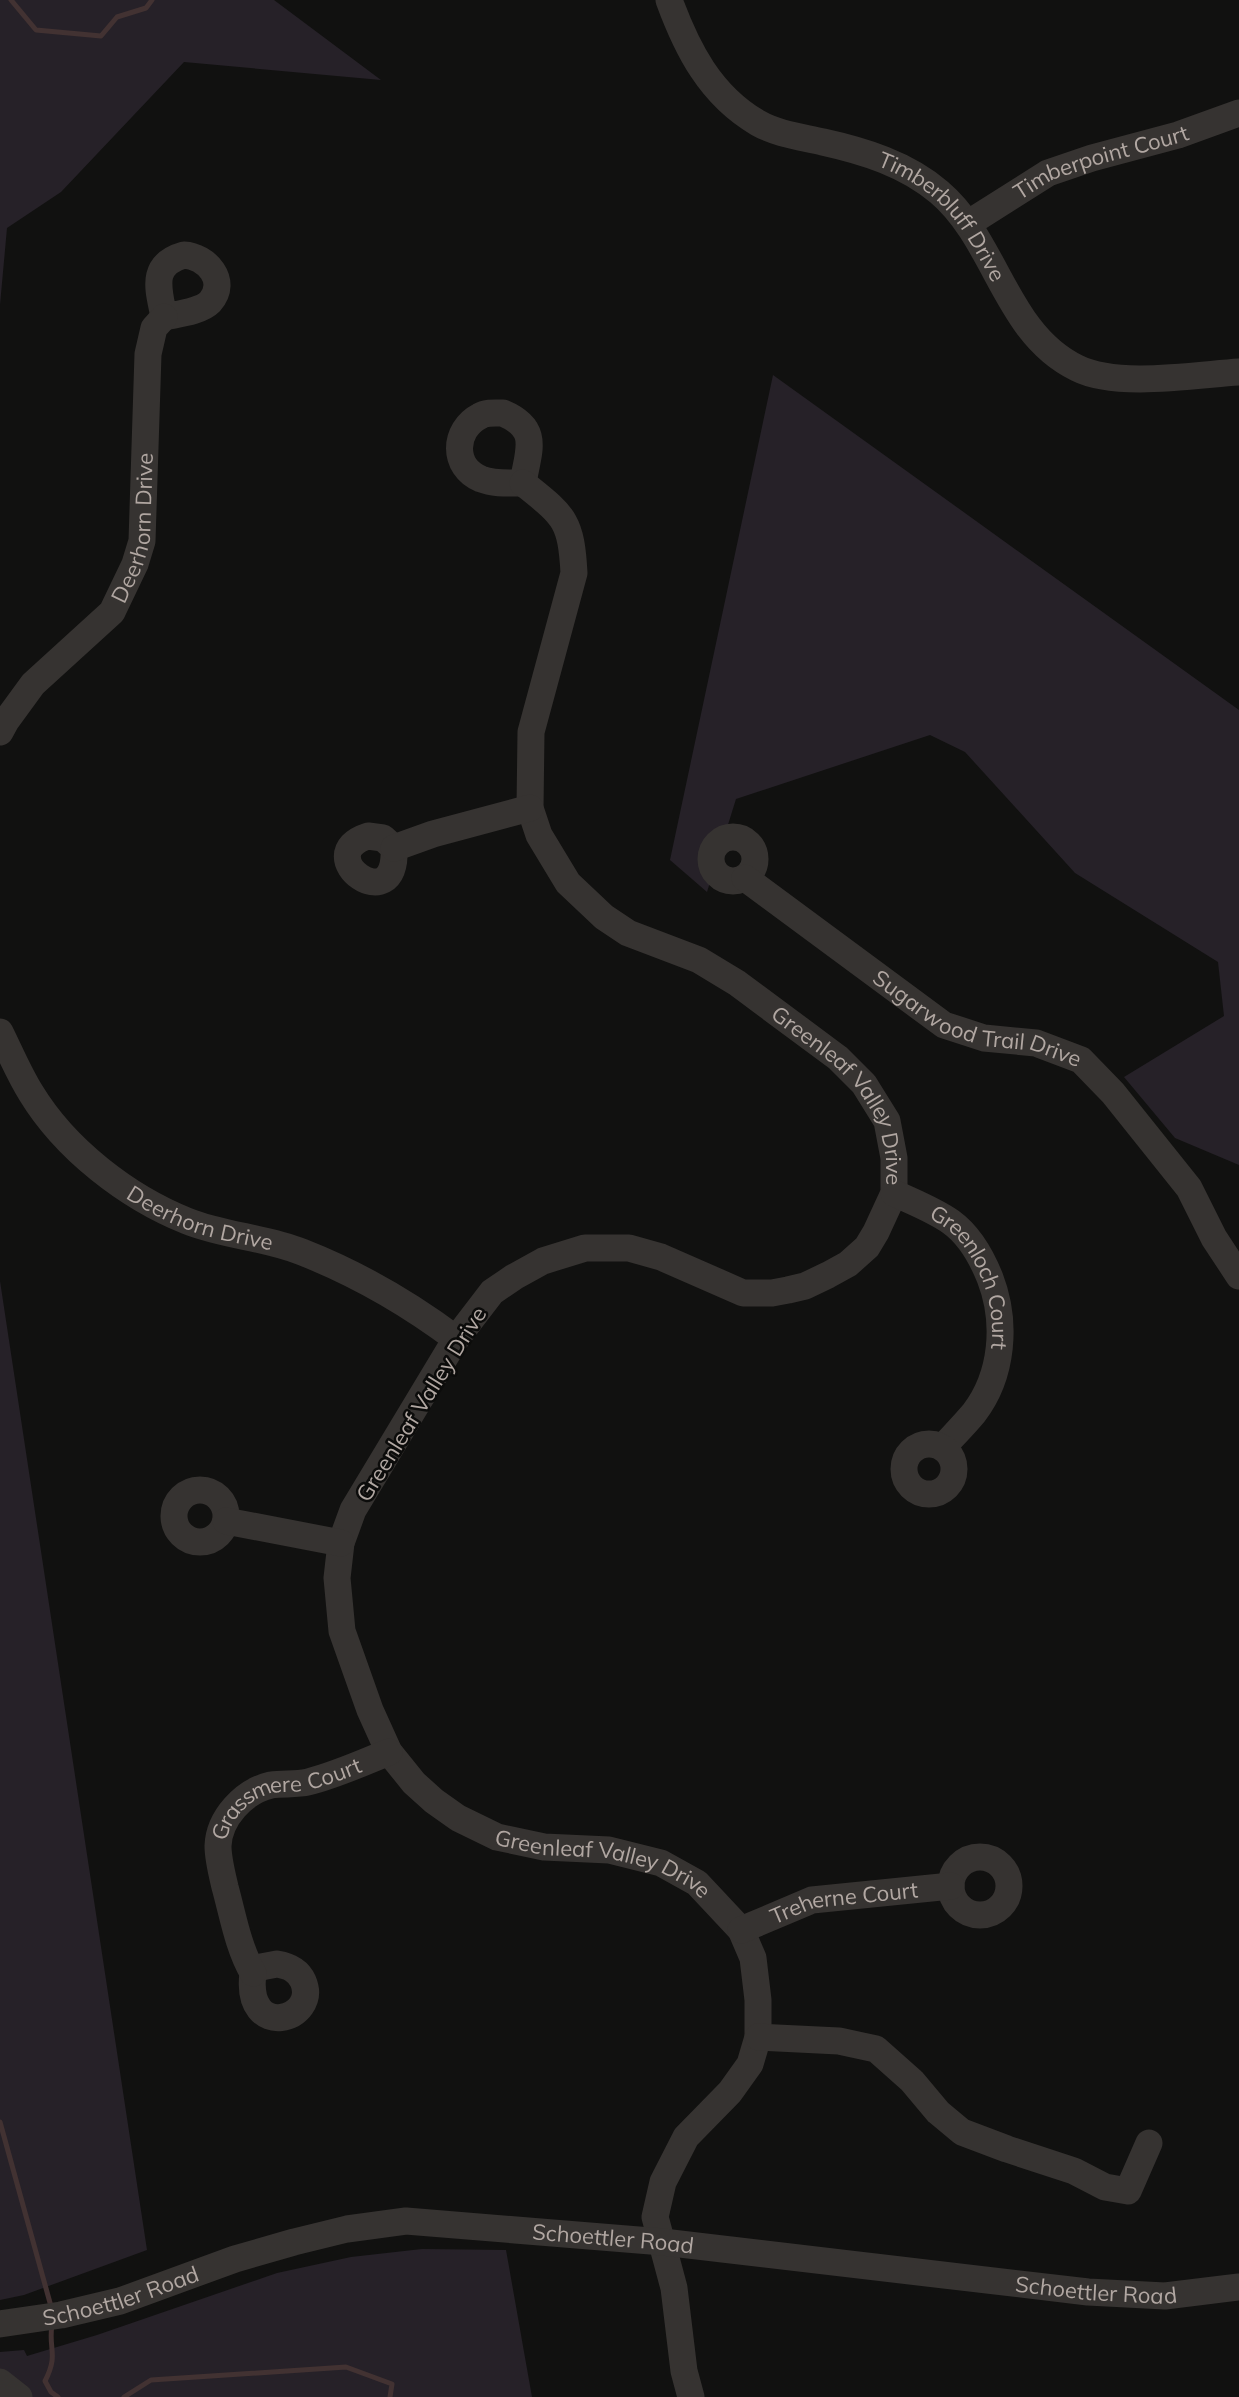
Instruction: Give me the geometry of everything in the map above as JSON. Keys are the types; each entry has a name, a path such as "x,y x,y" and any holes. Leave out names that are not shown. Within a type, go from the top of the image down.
{"street":[{"name":"Timberbluff Drive","path":"669,0 684,39 704,74 728,100 758,123 790,134 873,154 939,192 969,223 1007,294 1035,337 1051,354 1079,370 1111,378 1239,372"},
{"name":"Timberpoint Court","path":"969,223 1048,173 1092,158 1178,135 1239,113"},
{"name":"Deerhorn Drive","path":"0,732 33,684 112,612 135,564 142,541 148,354 154,328 164,317"},
{"name":"Greenleaf Valley Drive","path":"523,483 557,510 568,527 573,551 574,573 531,732 530,808 539,835 562,875 581,898 604,917 628,933 699,960 737,983 838,1058 864,1084 887,1121 895,1171 894,1193 867,1247 848,1264 805,1286 772,1293 743,1293 661,1257 640,1251 629,1248 585,1248 543,1261 492,1293 456,1339 353,1510 341,1543 338,1578 342,1631 370,1710 389,1752 414,1783 458,1818 497,1837 544,1848 609,1850 661,1863 697,1883 741,1930 753,1958 758,2000 758,2037 750,2064 730,2092 686,2137 663,2182 655,2217 674,2288 684,2371 692,2397"},
{"path":"394,848 433,834 530,808"},
{"name":"Sugarwood Trail Drive","path":"745,878 944,1025 984,1038 1036,1043 1081,1060 1113,1093 1189,1188 1214,1238 1239,1276"},
{"name":"Deerhorn Drive","path":"0,1032 31,1093 57,1128 91,1163 120,1184 187,1221 300,1251 336,1267 380,1288 418,1310 456,1339"},
{"name":"Greenloch Court","path":"894,1193 951,1223 972,1245 986,1267 995,1291 1001,1322 997,1364 988,1387 975,1412 943,1447"},
{"path":"226,1521 341,1543"},
{"name":"Grassmere Court","path":"253,1973 240,1946 222,1872 218,1847 221,1827 248,1795 263,1788 271,1785 304,1783 338,1773 389,1752"},
{"name":"Treherne Court","path":"741,1930 812,1900 951,1886"},
{"path":"758,2037 839,2041 876,2049 912,2081 938,2112 962,2132 1074,2171 1105,2187 1128,2191 1149,2143"},
{"name":"Schoettler Road","path":"0,2324 61,2315 120,2301 235,2259 294,2242 347,2229 406,2221 663,2242 1088,2292 1165,2295 1239,2287"},
{"path":"0,2382 19,2397"}],"shaded area":[{"path":"0,0 274,0 381,80 184,62 61,192 7,228 0,305"},
{"path":"773,375 1239,710 1239,1165 1175,1138 1124,1077 1224,1016 1218,962 1075,873 965,752 930,735 736,799 707,892 670,860"},
{"path":"0,1281 147,2250 24,2295 0,2300"},
{"path":"422,2249 506,2250 532,2397 30,2397 0,2377 0,2352 24,2350 27,2356 97,2335 277,2273 351,2257"}],"waterway":[{"path":"11,0 36,30 101,36 117,17 146,8 152,0"},
{"path":"0,2122 52,2310"},
{"path":"52,2325 52,2358 45,2381 51,2392 58,2397"},
{"path":"124,2397 151,2380 346,2367 392,2384 390,2397"}]}
